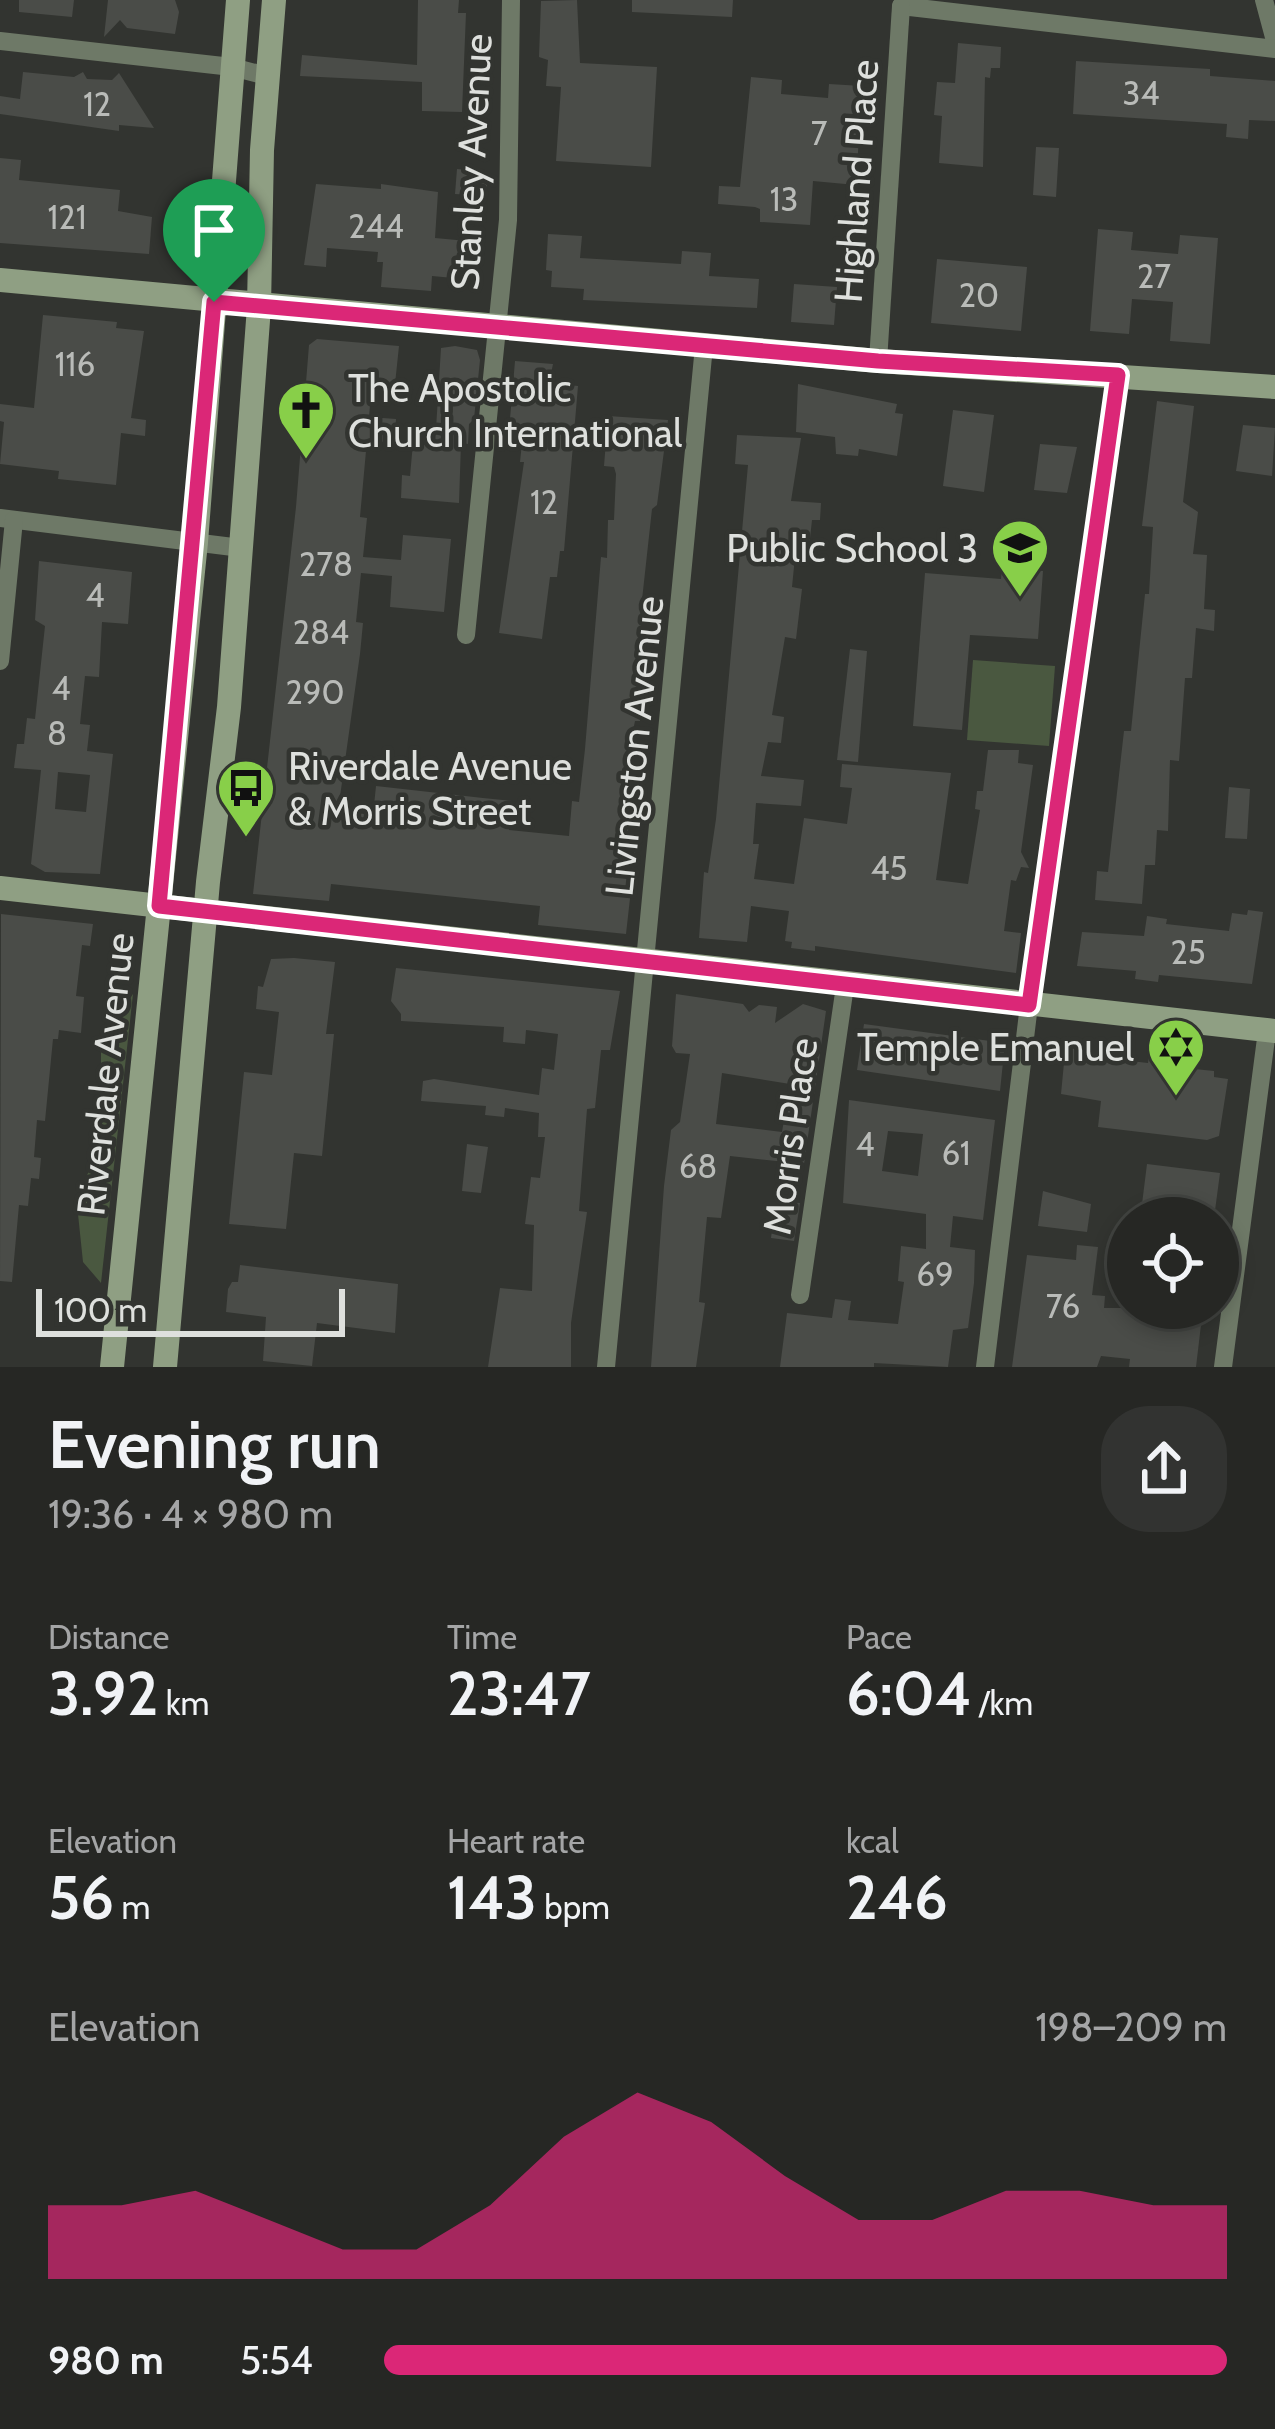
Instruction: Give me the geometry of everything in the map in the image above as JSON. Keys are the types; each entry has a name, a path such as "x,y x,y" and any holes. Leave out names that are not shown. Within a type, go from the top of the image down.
{"main road":[{"name":"Riverdale Avenue","path":"112,1367 196,542 238,0"},
{"path":"165,1367 206,912 230,706 259,307 274,0"},
{"path":"0,280 878,361 1275,387"},
{"path":"0,888 1271,1031"}],"street":[{"name":"Stanley Avenue","path":"466,635 508,220 511,0"},
{"path":"899,3 1275,45 1264,0"},
{"name":"Highland Place","path":"878,361 899,3"},
{"path":"0,40 232,67 267,76"},
{"name":"Livingston Avenue","path":"606,1367 704,346"},
{"path":"985,1367 1029,1005 1118,375"},
{"path":"0,661 7,519 241,548"},
{"name":"Morris Place","path":"800,1295 844,986"},
{"path":"1223,1367 1271,1031"}],"green space":[{"path":"973,660 1055,666 1049,746 967,740"},
{"path":"133,994 101,1283 83,1262 78,1214 84,1182 101,1144 101,1041"}],"building":[{"path":"19,0 74,0 72,17 19,12"},
{"path":"108,0 175,0 179,12 175,34 127,28 120,20 104,37"},
{"path":"418,0 459,0 458,13 466,13 462,112 422,111 422,82 300,76 302,55 417,65"},
{"path":"577,0 580,63 657,67 651,167 556,161 561,87 546,86 548,60 539,57 541,1"},
{"path":"632,0 733,0 732,17 632,12"},
{"path":"958,43 1001,47 1000,68 991,68 990,78 985,77 983,167 939,163 942,116 934,115 937,82 955,83"},
{"path":"1076,61 1210,69 1210,76 1275,81 1275,121 1249,120 1248,139 1226,137 1227,124 1073,114"},
{"path":"23,72 74,77 83,72 87,79 112,80 119,73 154,128 119,125 119,131 0,114 0,96 20,99"},
{"path":"751,77 782,80 781,94 828,98 829,84 862,86 856,185 813,181 810,225 760,222 760,209 718,204 719,186 740,187"},
{"path":"1036,147 1059,148 1056,197 1033,195"},
{"path":"0,158 21,160 19,180 120,190 118,211 152,217 149,254 0,243"},
{"path":"457,169 488,172 486,196 455,194"},
{"path":"316,184 381,189 381,184 438,192 435,238 478,242 475,280 432,276 431,291 381,287 383,262 377,262 378,252 327,248 326,267 304,265"},
{"path":"1098,229 1133,232 1131,250 1178,254 1180,235 1218,238 1210,344 1170,341 1173,302 1132,299 1129,334 1090,331"},
{"path":"548,234 582,236 580,258 681,264 682,251 711,253 709,276 759,279 757,308 583,300 584,289 551,287 552,271 546,270"},
{"path":"937,259 1027,267 1021,331 931,323"},
{"path":"794,284 837,287 834,325 791,322"},
{"path":"43,315 117,322 116,328 144,331 131,418 146,420 145,436 121,433 116,485 58,479 59,471 0,464 4,422 0,421 0,404 34,408"},
{"path":"317,339 399,346 395,384 372,382 369,417 396,419 394,443 367,440 360,517 367,518 363,557 401,560 403,535 451,539 444,612 390,607 392,576 361,573 356,622 363,623 338,811 373,815 376,786 512,801 509,830 569,836 572,801 579,802 601,557 607,558 608,520 614,520 616,474 614,467 604,466 608,416 668,420 640,618 648,619 637,691 642,692 640,721 635,721 625,769 624,807 630,808 627,843 636,845 626,934 538,925 540,906 331,884 329,901 253,894 309,345"},
{"path":"441,348 477,350 480,360 474,419 469,424 468,444 461,443 459,503 401,498 402,475 410,476 413,443 435,445"},
{"path":"515,361 553,364 549,383 578,386 564,551 560,551 557,577 550,577 542,639 499,633 524,462 520,462 522,443 508,442"},
{"path":"798,384 897,404 895,413 903,414 897,456 859,449 858,456 836,454 835,437 796,432"},
{"path":"1157,401 1194,406 1183,502 1198,512 1193,554 1207,555 1204,609 1215,610 1214,631 1196,628 1192,678 1185,678 1179,761 1170,760 1168,831 1157,830 1155,865 1145,865 1142,904 1095,900 1097,871 1108,872 1124,731 1131,731 1145,594 1149,594 1153,527 1142,526"},
{"path":"953,410 994,415 984,492 943,486"},
{"path":"1243,425 1275,428 1272,476 1236,471"},
{"path":"737,435 801,438 791,501 821,503 820,520 812,520 809,548 796,547 792,587 802,589 796,639 785,637 772,715 784,717 781,743 768,742 761,776 804,780 801,806 756,803 753,844 759,844 754,879 794,884 804,818 847,824 852,788 840,787 842,764 951,773 936,880 968,884 980,810 975,809 977,791 983,791 988,750 1019,750 1018,763 1033,765 1021,852 1029,868 1021,867 1016,881 1011,880 1004,931 1021,933 1016,973 815,946 815,951 791,948 792,942 785,941 789,911 751,906 747,942 699,938 704,872 708,873 716,819 748,465 735,464"},
{"path":"1040,444 1077,447 1067,493 1034,490"},
{"path":"39,561 132,572 128,624 102,622 99,677 85,676 80,724 90,725 87,751 113,754 100,874 45,872 31,864 41,770 14,768 17,744 24,744 27,718 35,719 45,626 35,620","holes":["58,772 90,775 86,812 55,809"]},
{"path":"1002,568 1043,571 1038,639 970,635 962,730 913,726 925,573 1001,579"},
{"path":"850,649 867,651 858,762 837,760"},
{"path":"1229,787 1250,789 1247,839 1225,838"},
{"path":"1248,910 1263,912 1252,984 1159,975 1158,982 1135,979 1136,971 1077,966 1082,932 1144,936 1147,916 1167,919 1166,924 1229,931 1232,913 1247,915"},
{"path":"1,914 93,924 90,946 82,945 76,996 84,997 81,1033 59,1030 58,1039 53,1039 45,1121 37,1120 34,1157 41,1158 39,1179 31,1178 28,1206 19,1205 12,1282 0,1281"},
{"path":"271,959 335,962 326,1034 334,1034 322,1156 294,1153 286,1229 229,1224 244,1072 272,1075 279,1012 256,1009 258,986 263,987"},
{"path":"396,968 620,991 610,1050 601,1050 595,1108 587,1109 579,1211 587,1212 571,1323 571,1367 488,1367 500,1288 532,1291 534,1225 525,1224 531,1177 540,1178 545,1137 538,1137 539,1113 505,1108 504,1117 485,1115 486,1106 421,1101 423,1081 434,1079 539,1095 542,1068 554,1070 558,1034 526,1030 525,1044 503,1042 504,1027 401,1021 391,1001"},
{"path":"676,994 743,1004 749,1012 759,1005 777,1007 775,1023 803,1004 826,1011 804,1164 730,1156 721,1218 707,1217 699,1302 705,1303 696,1367 651,1367 664,1186 671,1130 680,1122 690,1054 676,1053 672,1046","holes":["722,1073 790,1084 782,1132 716,1124"]},
{"path":"864,1024 1005,1043 1000,1091 857,1070"},
{"path":"1066,1042 1096,1047 1095,1057 1148,1063 1149,1056 1164,1058 1165,1066 1214,1071 1214,1077 1228,1079 1219,1136 1207,1140 1098,1127 1101,1101 1061,1094"},
{"path":"849,1100 995,1120 983,1220 953,1216 950,1247 975,1250 974,1283 968,1328 953,1330 948,1367 874,1363 874,1367 780,1367 787,1313 832,1318 835,1299 851,1301 848,1320 898,1324 904,1282 898,1281 901,1246 926,1249 926,1214 843,1203","holes":["888,1131 923,1134 918,1176 882,1171"]},
{"path":"467,1144 488,1147 481,1193 462,1191"},
{"path":"1147,1164 1220,1173 1217,1197 1143,1197"},
{"path":"1043,1191 1091,1204 1087,1232 1038,1226"},
{"path":"776,1200 800,1203 794,1241 771,1238"},
{"path":"1077,1245 1098,1247 1092,1295 1105,1296 1107,1329 1201,1329 1196,1367 1129,1367 1130,1359 1101,1356 1097,1367 1012,1367 1027,1255 1076,1260"},
{"path":"240,1265 398,1284 395,1333 317,1323 312,1366 263,1361 266,1317 226,1312 228,1289 238,1282"}],"place":[{"name":"The Apostolic Church International","path":"306,461"},
{"name":"Public School 3","path":"1020,599"},
{"name":"Riverdale Avenue & Morris Street","path":"246,839"},
{"name":"Temple Emanuel","path":"1176,1098"}],"route":[{"path":"214,302 878,361 1118,375 1029,1005 159,906 196,542 214,302"}]}
